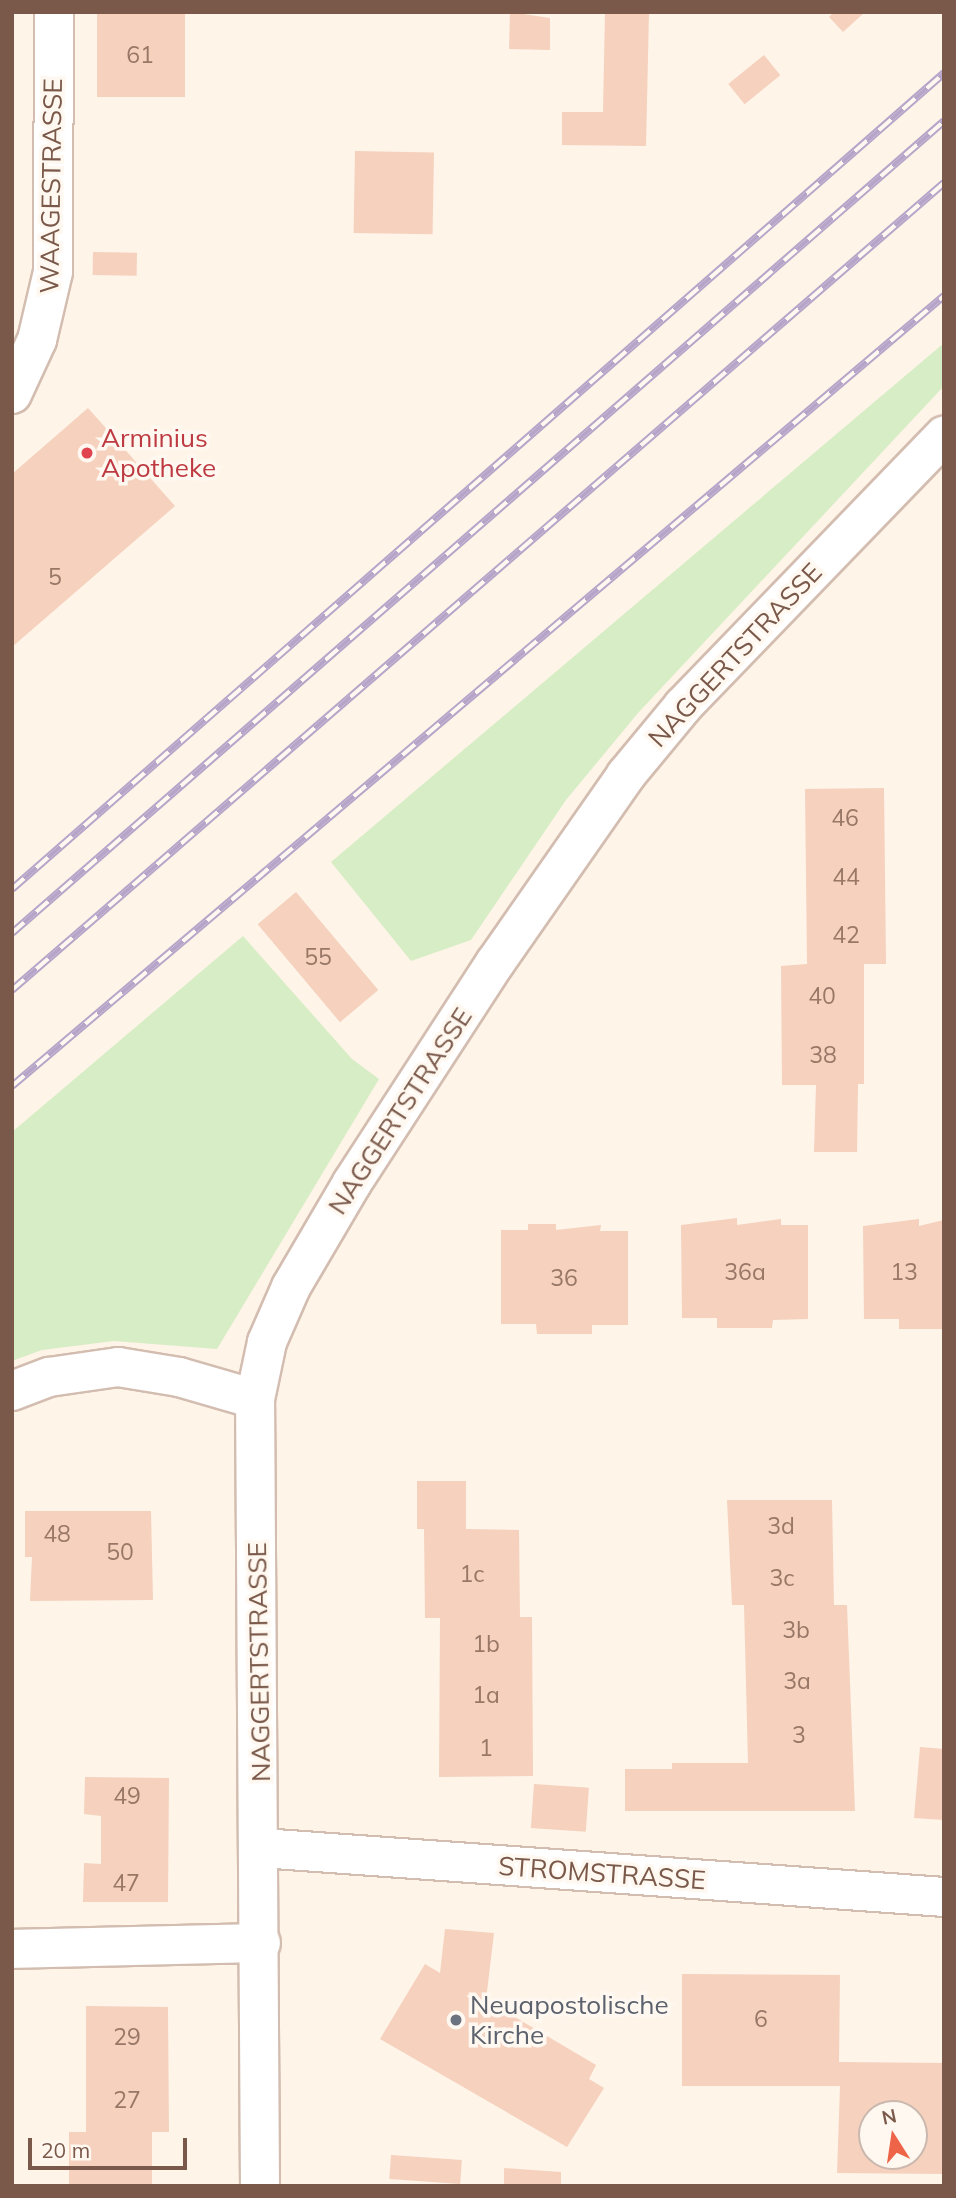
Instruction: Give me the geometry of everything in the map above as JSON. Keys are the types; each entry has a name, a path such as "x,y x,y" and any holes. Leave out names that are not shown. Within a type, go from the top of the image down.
{"street":[{"name":"WAAGESTRASSE","path":"12,394 37,340 53,272 54,12"},
{"name":"NAGGERTSTRASSE","path":"260,2186 261,1848 255,1399 267,1342 291,1287 352,1183 495,963 626,775 683,706 944,436"},
{"path":"12,1391 49,1377 118,1367 179,1377 255,1399"},
{"name":"STROMSTRASSE","path":"261,1848 944,1897"},
{"path":"12,1949 261,1943"}],"green space":[{"path":"944,343 944,386 638,713 566,800 471,940 411,961 331,862"},
{"path":"243,936 352,1059 379,1079 217,1349 114,1341 42,1350 12,1361 12,1132"}],"building":[{"path":"97,12 185,12 185,97 97,97"},
{"path":"510,12 550,18 550,50 509,49"},
{"path":"605,12 649,12 646,146 562,145 562,112 603,112"},
{"path":"834,12 865,12 843,32 829,17"},
{"path":"764,55 780,75 745,104 728,84"},
{"path":"355,151 434,152 433,234 354,233"},
{"path":"93,252 137,253 137,276 93,275"},
{"path":"88,408 175,506 12,647 12,474"},
{"path":"884,788 886,964 864,964 864,1084 858,1084 857,1152 814,1152 816,1085 782,1085 781,966 807,964 805,789"},
{"path":"296,892 378,990 340,1022 258,924"},
{"path":"737,1218 737,1225 781,1219 781,1225 808,1225 808,1319 773,1320 772,1328 717,1328 717,1318 682,1318 681,1225"},
{"path":"919,1219 919,1226 944,1220 944,1329 899,1329 899,1319 864,1319 863,1226"},
{"path":"528,1224 556,1224 556,1230 601,1225 600,1231 628,1231 628,1325 592,1325 592,1334 537,1334 536,1324 501,1324 501,1230 528,1230"},
{"path":"417,1481 466,1481 466,1529 519,1530 520,1617 532,1617 533,1776 439,1777 440,1618 425,1618 424,1529 417,1529"},
{"path":"727,1500 832,1500 834,1605 847,1605 855,1811 625,1811 625,1769 672,1769 672,1763 748,1763 744,1605 732,1605"},
{"path":"25,1511 151,1511 153,1600 30,1601 32,1557 25,1557"},
{"path":"920,1747 944,1749 944,1820 914,1818"},
{"path":"85,1777 169,1778 168,1902 83,1902 84,1863 101,1864 101,1816 84,1814"},
{"path":"534,1784 589,1788 586,1832 531,1828"},
{"name":"Neuapostolische Kirche","path":"445,1929 494,1933 486,2000 596,2065 589,2079 604,2088 567,2147 380,2039 425,1964 440,1973"},
{"path":"682,1974 840,1975 839,2062 944,2063 944,2174 837,2173 840,2086 682,2086"},
{"path":"86,2006 168,2007 169,2132 152,2132 152,2186 69,2186 69,2132 86,2132"},
{"path":"391,2155 462,2160 460,2184 389,2179"},
{"path":"504,2168 561,2172 561,2186 504,2184"}],"railway":[{"path":"12,889 944,73"},
{"path":"12,933 944,121"},
{"path":"12,990 944,183"},
{"path":"12,1086 944,296"}],"place":[{"name":"Arminius Apotheke","path":"87,453"},
{"name":"Neuapostolische Kirche","path":"456,2020"}]}
